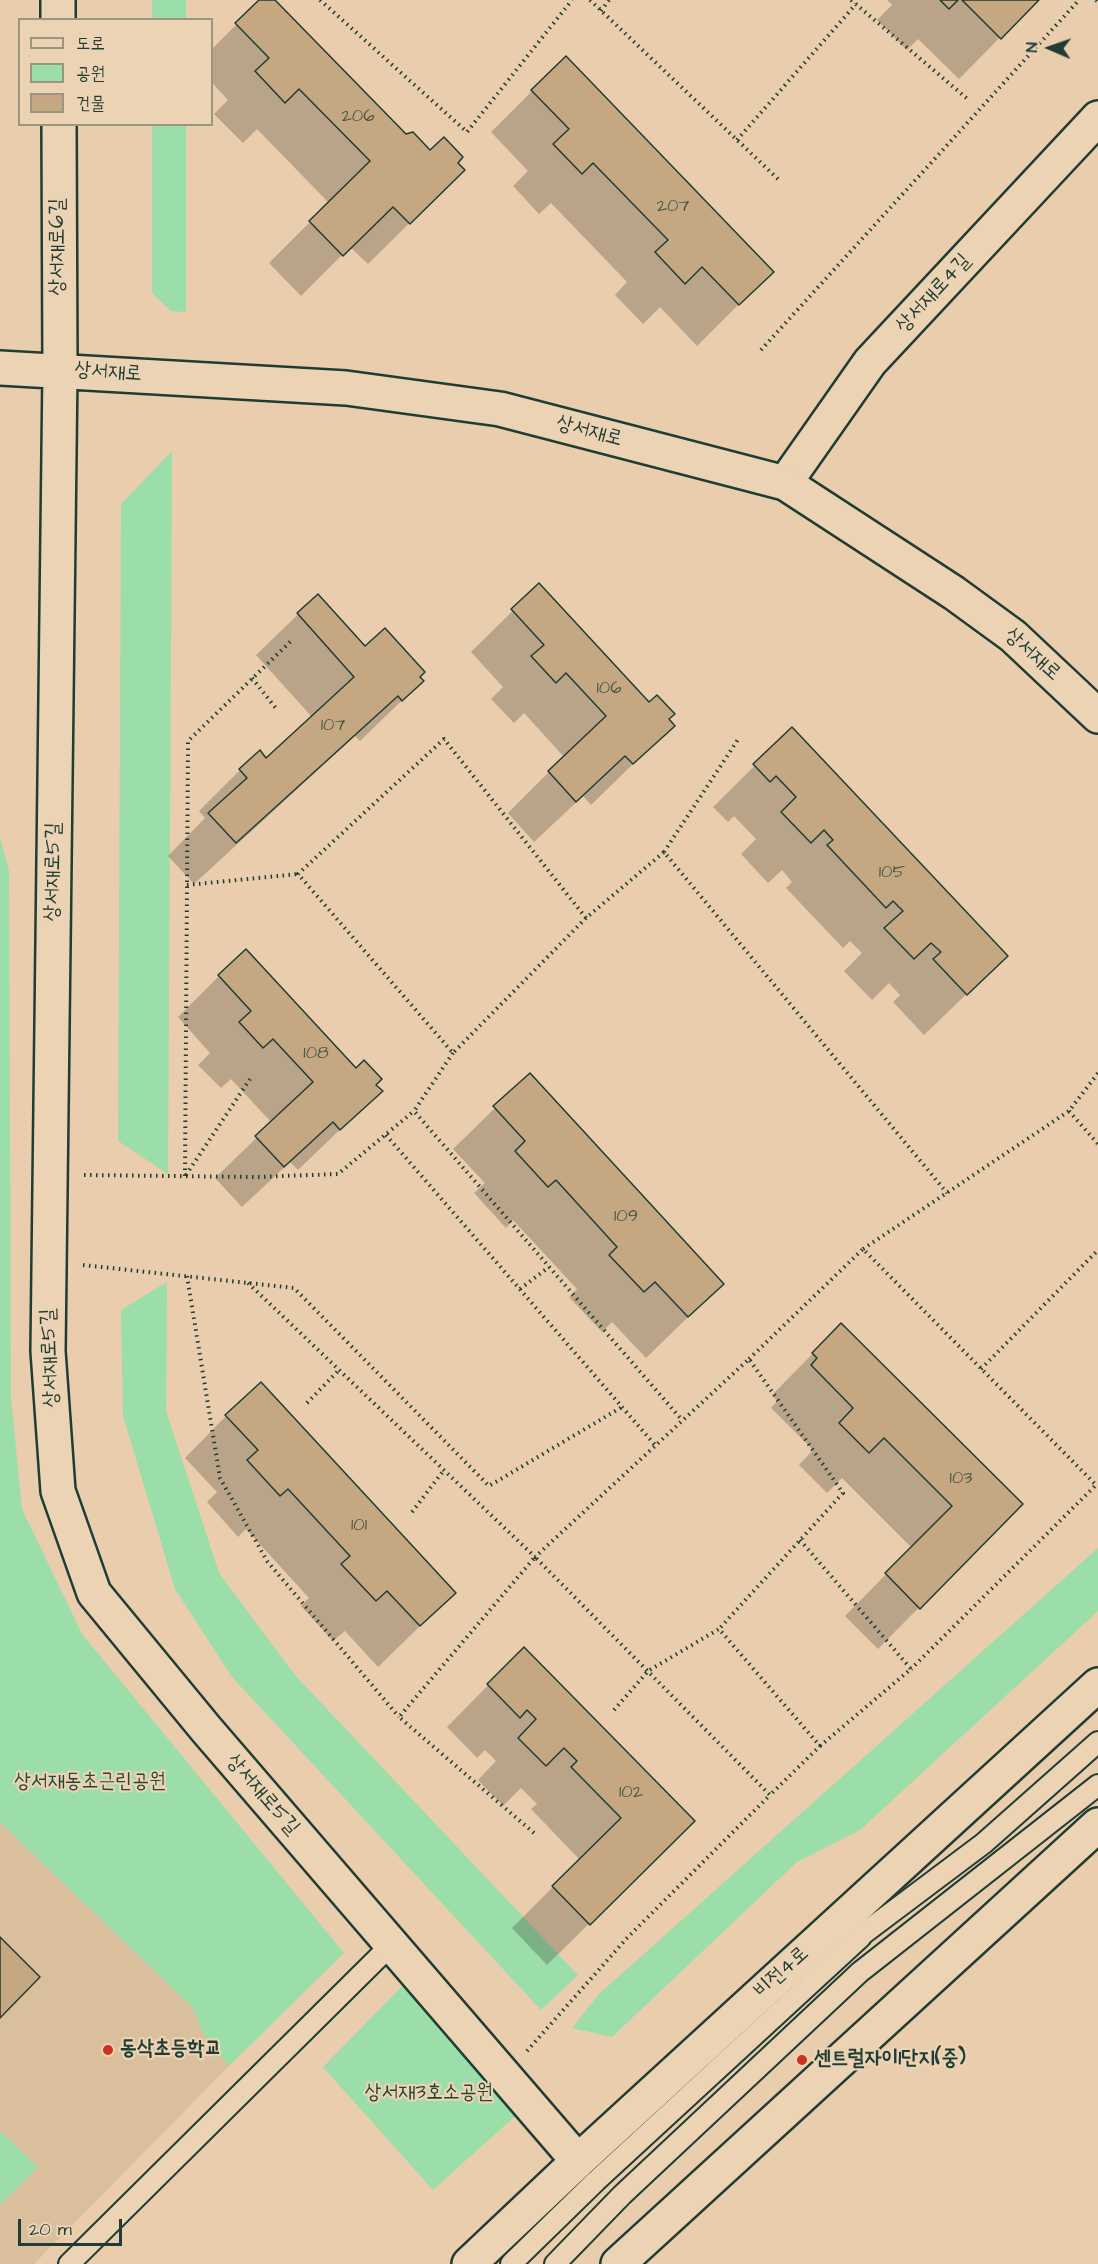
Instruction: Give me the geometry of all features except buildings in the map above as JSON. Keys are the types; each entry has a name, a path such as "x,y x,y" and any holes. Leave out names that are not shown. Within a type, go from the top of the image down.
{"street":[{"path":"58,0 58,18"},
{"name":"상서재로4길","path":"785,483 870,362 1098,118"},
{"name":"상서재로6길","path":"58,126 60,370"},
{"name":"상서재로","path":"0,368 346,388 500,408 785,483 954,592 1013,636 1098,716"},
{"name":"상서재로5길","path":"60,370 48,1351 58,1491 94,1593 206,1729 578,2161"},
{"name":"비전4로","path":"469,2264 578,2161 1098,1685"},
{"path":"618,2264 1098,1825"}],"lane":[{"path":"511,2264 596,2181 861,1937 984,1842 1098,1742"},
{"path":"555,2264 622,2195 860,1972 1098,1785"},
{"path":"745,2008 861,1937"},
{"path":"69,2264 391,1945"}],"path":[{"path":"320,0 467,132 572,0"},
{"path":"590,0 778,179"},
{"path":"601,10 609,0"},
{"path":"851,0 970,101"},
{"path":"761,350 1079,0"},
{"path":"737,141 856,4"},
{"path":"185,1176 188,741 291,640"},
{"path":"252,678 278,711"},
{"path":"50,1174 256,1177 338,1174 414,1111 453,1053 586,918 664,852 739,738"},
{"path":"187,885 298,874 444,739 586,918"},
{"path":"664,852 947,1193"},
{"path":"298,874 453,1053"},
{"path":"399,1717 535,1557 749,1359 863,1249 1069,1111 1098,1073"},
{"path":"185,1176 250,1079"},
{"path":"414,1111 682,1420"},
{"path":"1069,1111 1098,1143"},
{"path":"386,1135 655,1445"},
{"path":"505,2077 626,1939 820,1746 911,1670 1097,1484 863,1249"},
{"path":"981,1369 1098,1250"},
{"path":"49,1261 294,1288 489,1486 622,1407"},
{"path":"520,1289 549,1267"},
{"path":"186,1276 220,1478 267,1561 399,1717 534,1833"},
{"path":"248,1283 535,1557 770,1795"},
{"path":"614,1710 648,1671 719,1629 843,1493 749,1359"},
{"path":"307,1402 339,1370"},
{"path":"412,1512 444,1470"},
{"path":"800,1540 911,1670"},
{"path":"719,1629 820,1746"}],"shaded area":[{"name":"동삭초등학교","path":"0,1822 193,2008 203,2033 229,2066 34,2264 0,2264"}],"green space":[{"path":"152,0 186,0 186,18 152,18"},
{"path":"152,126 186,126 186,312 171,311 152,293"},
{"path":"172,451 168,1174 118,1141 121,504"},
{"name":"상서재동초근린공원","path":"0,837 9,871 11,1397 22,1509 82,1634 344,1953 229,2066 203,2033 193,2008 0,1822"},
{"path":"167,1282 166,1411 219,1573 294,1674 578,1975 541,2010 232,1677 175,1589 123,1416 121,1310"},
{"path":"1098,1548 1098,1611 860,1830 797,1862 612,2037 572,2028 599,1994"},
{"name":"상서재3호소공원","path":"408,1980 524,2108 433,2190 323,2067"},
{"path":"0,2131 38,2167 0,2205"}],"place":[{"name":"동삭초등학교","path":"108,2050"},
{"name":"센트럴자이1단지(중)","path":"802,2060"}]}
